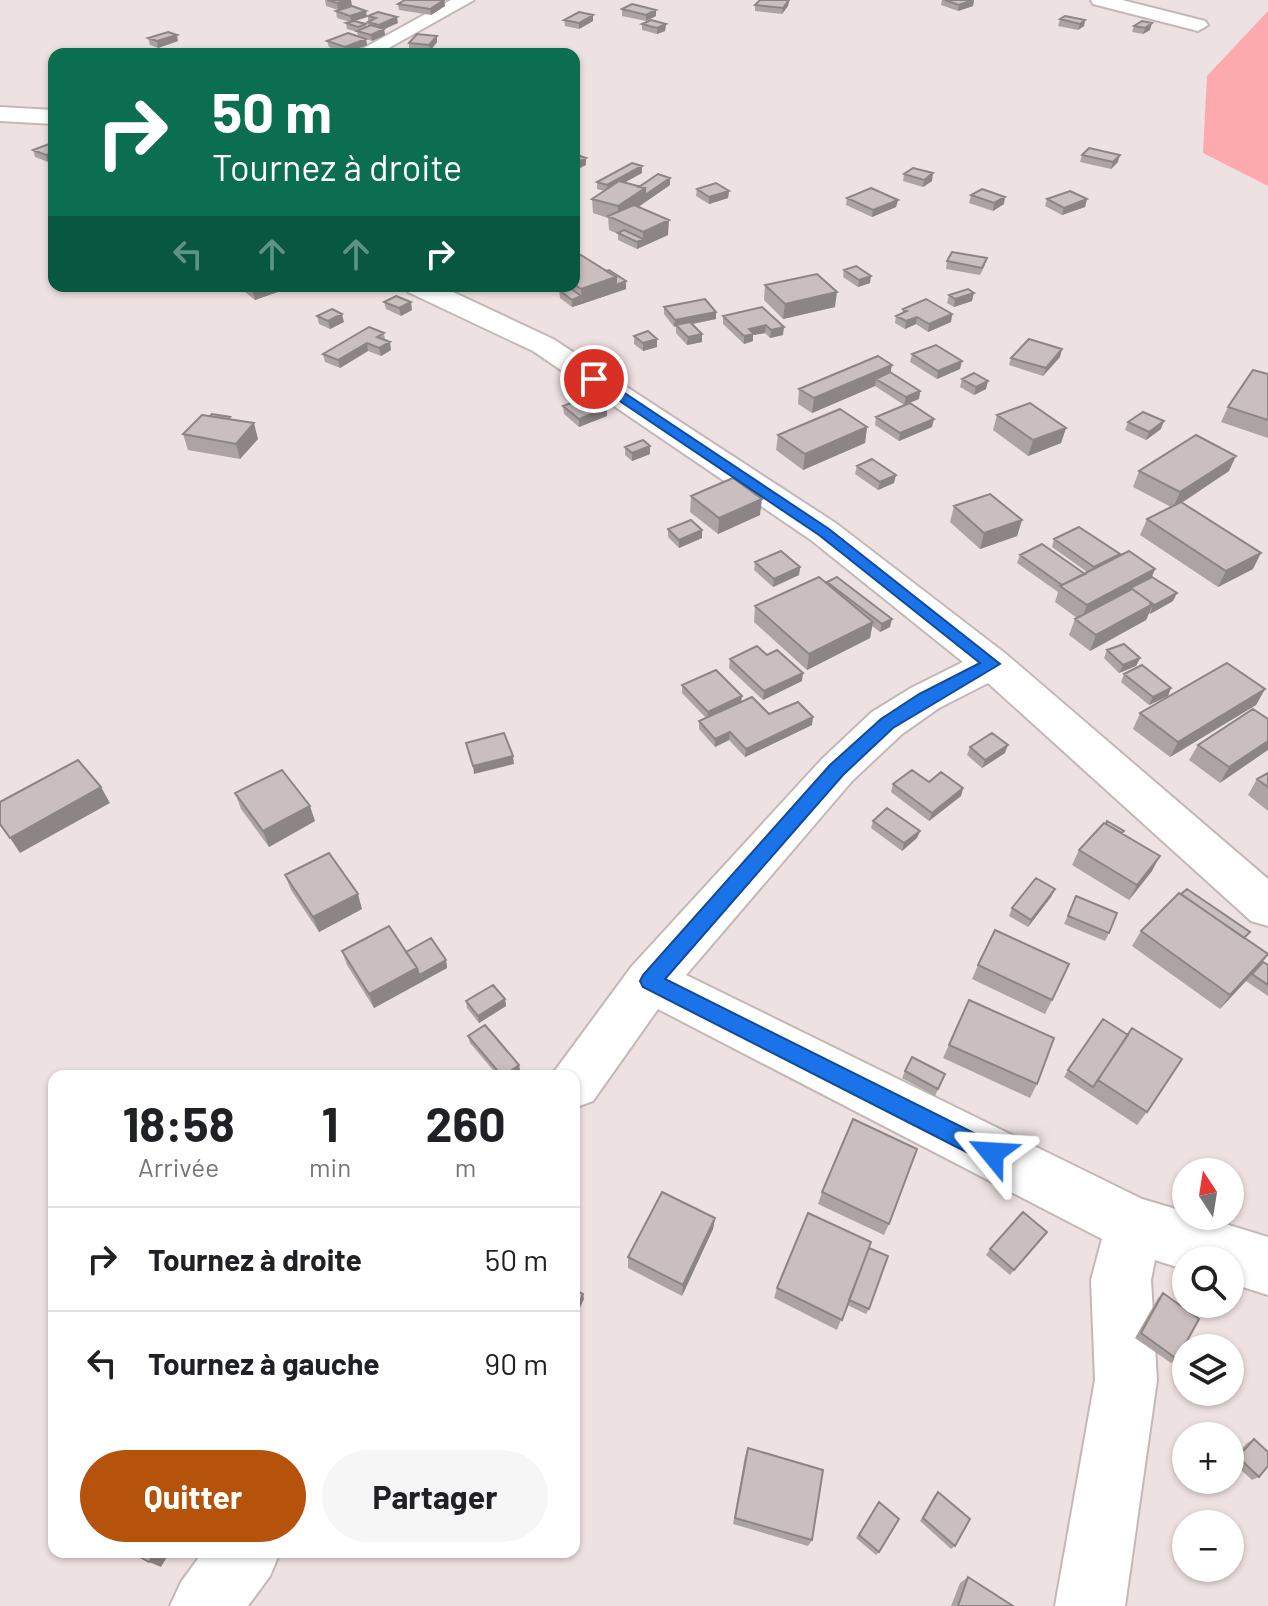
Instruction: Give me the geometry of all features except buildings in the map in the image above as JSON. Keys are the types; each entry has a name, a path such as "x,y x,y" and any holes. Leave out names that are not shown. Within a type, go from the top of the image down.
{"street":[{"path":"374,48 465,0"},
{"path":"1100,0 1198,25"},
{"path":"0,114 48,117"},
{"path":"431,292 543,345 824,532 992,664 1268,907"},
{"path":"580,1076 650,981 837,770 887,723 925,698 992,664"},
{"path":"650,981 1134,1225 1268,1266"},
{"path":"1090,1606 1126,1380 1121,1280 1134,1225"},
{"path":"205,1606 241,1558"}],"shaded area":[{"path":"1268,11 1268,186 1203,153 1207,76"}],"route":[{"path":"594,379 824,532 992,664 925,698 887,723 837,770 650,981 992,1153"}]}
